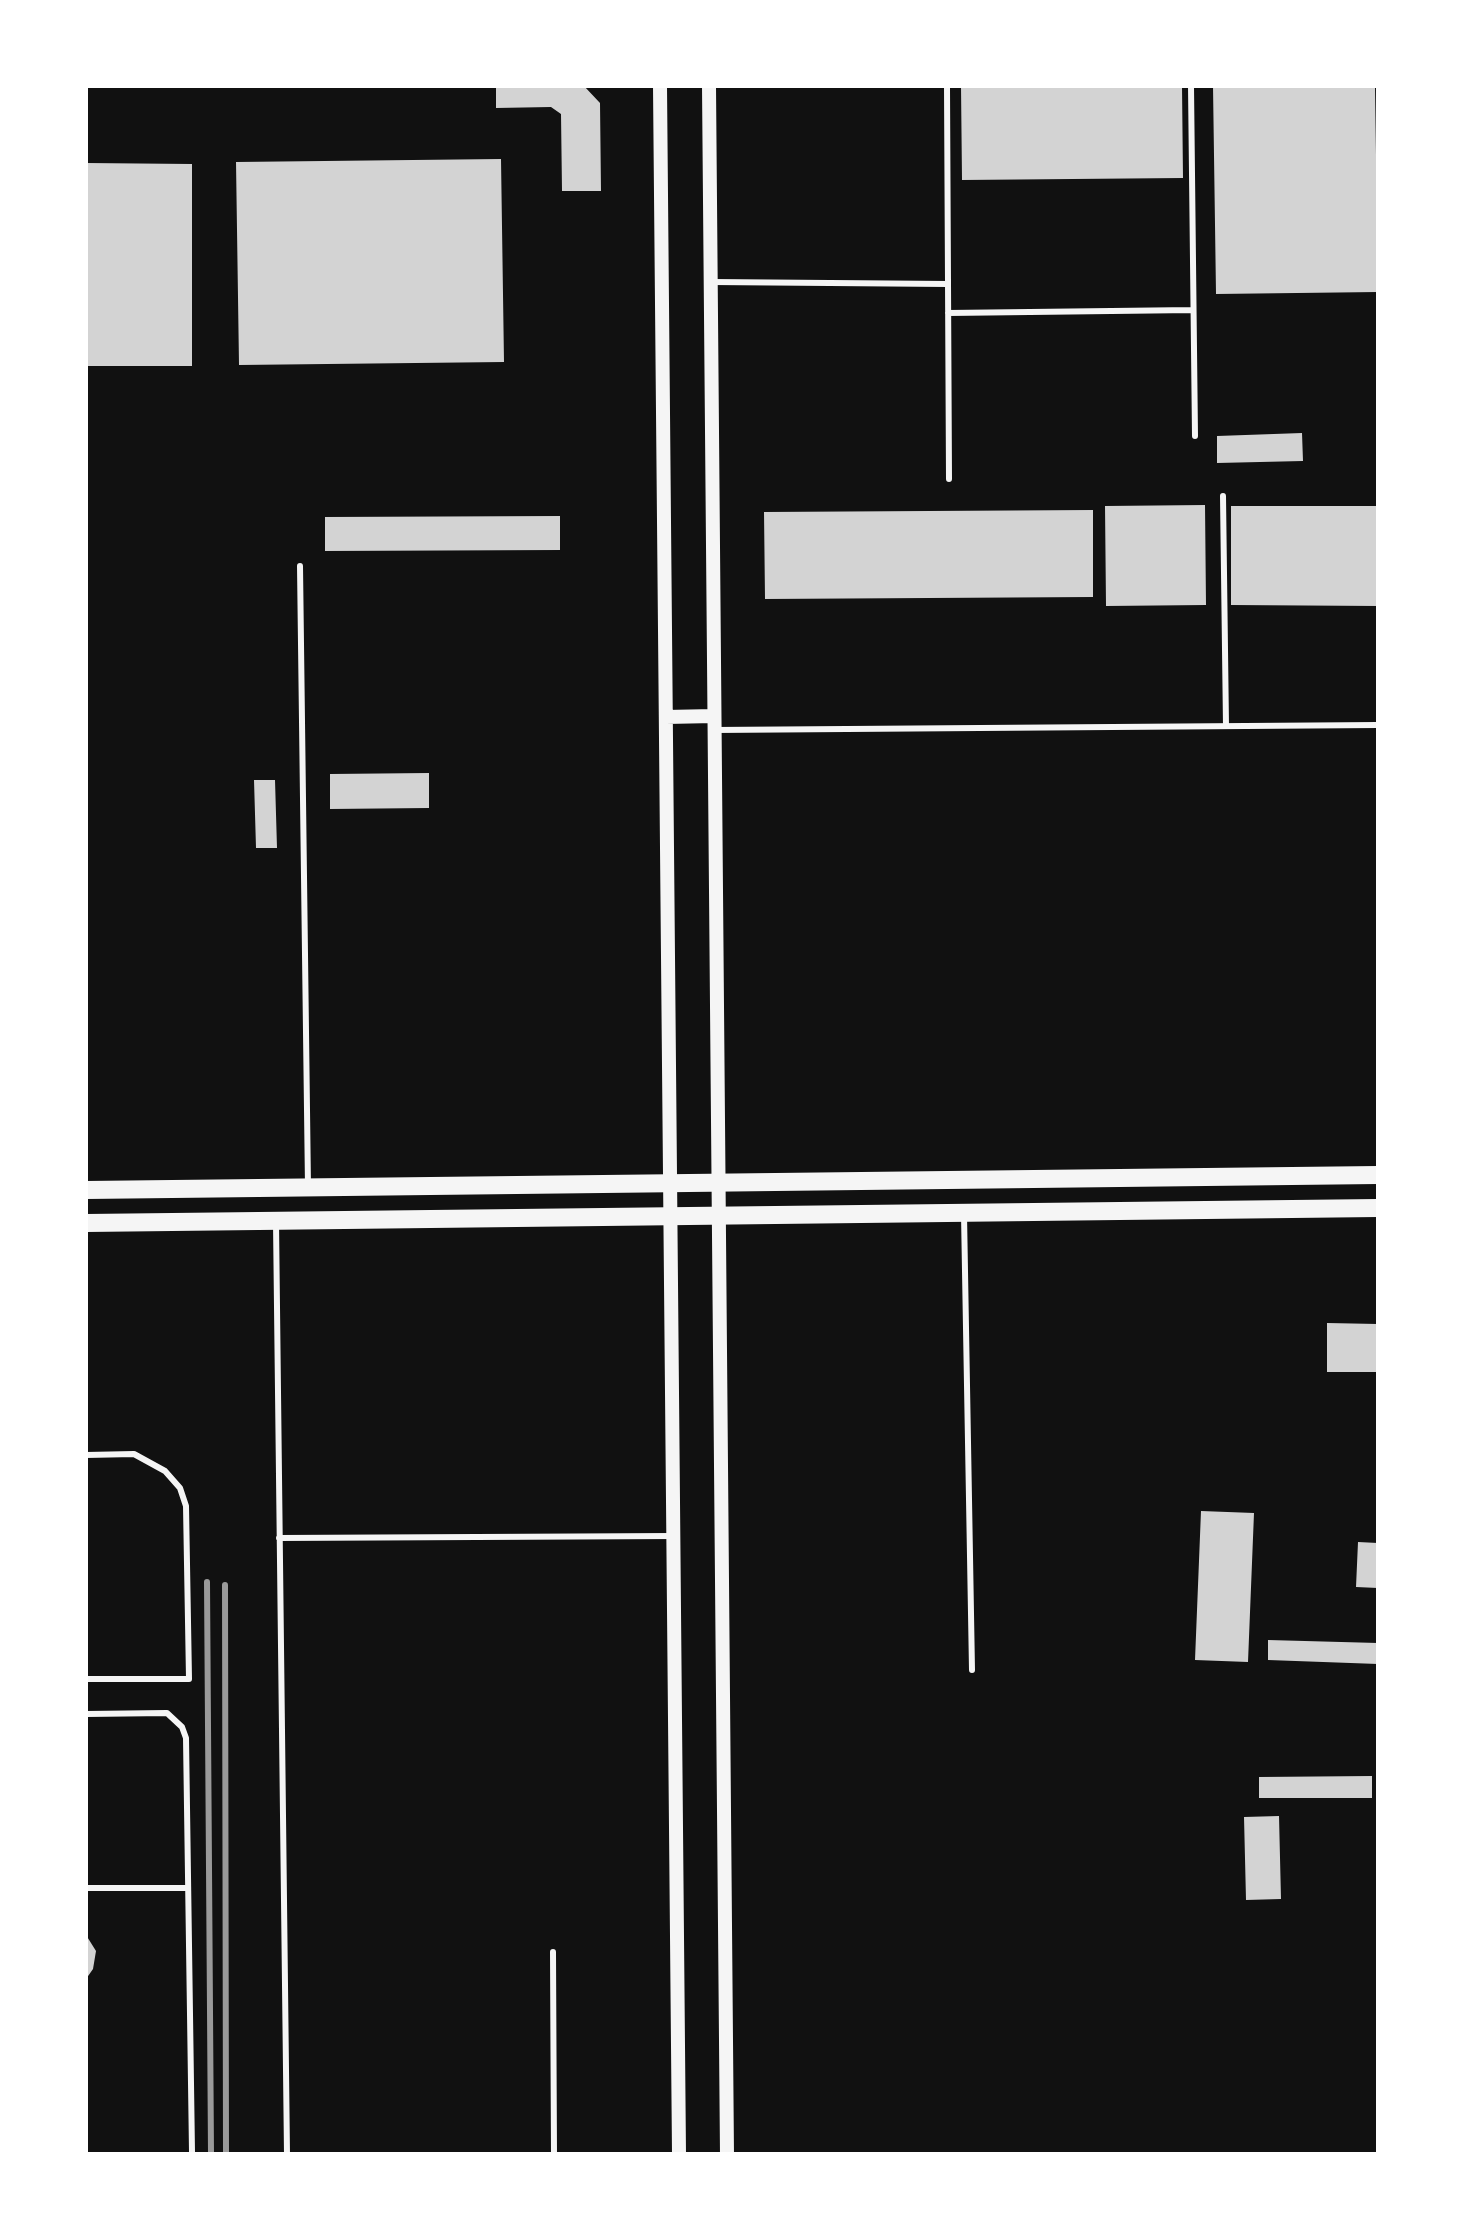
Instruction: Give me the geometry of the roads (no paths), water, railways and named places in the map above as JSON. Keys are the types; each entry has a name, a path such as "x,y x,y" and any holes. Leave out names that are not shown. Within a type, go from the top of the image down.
{"main road":[{"path":"86,1190 1378,1175"},
{"path":"86,1223 1378,1208"}],"street":[{"path":"660,86 679,2154"},
{"path":"709,86 727,2154"},
{"path":"666,717 714,723"}],"lane":[{"path":"947,86 949,479"},
{"path":"1191,86 1195,436"},
{"path":"711,282 948,284"},
{"path":"948,313 1193,310"},
{"path":"1223,496 1226,726"},
{"path":"300,566 308,1188"},
{"path":"714,723 1378,725"},
{"path":"964,1214 972,1670"},
{"path":"276,1221 287,2154"},
{"path":"86,1455 134,1454 165,1471 180,1488 186,1506 189,1679 86,1679"},
{"path":"279,1538 674,1536"},
{"path":"86,1714 167,1713 182,1727 186,1738 192,2152"},
{"path":"86,1888 188,1888"},
{"path":"553,1952 554,2154"}],"railway":[{"path":"207,1582 211,2154"},
{"path":"225,1585 226,2154"}]}
